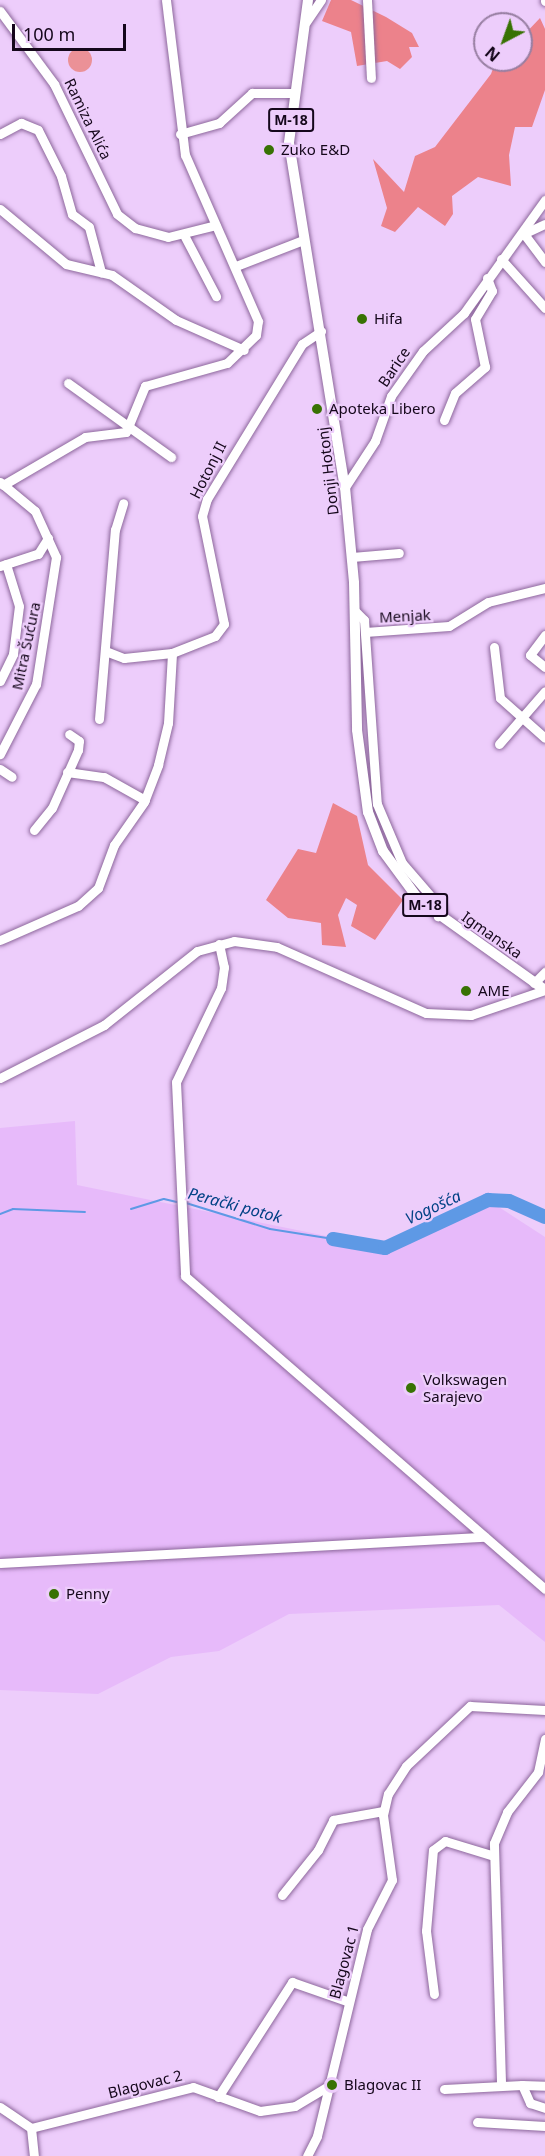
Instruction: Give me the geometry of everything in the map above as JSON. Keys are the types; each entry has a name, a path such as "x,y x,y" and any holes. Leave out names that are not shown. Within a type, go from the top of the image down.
{"main road":[{"name":"Donji Hotonj","path":"308,0 289,143 345,487 355,611 357,730 368,812"},
{"name":"Igmanska","path":"368,812 393,867 438,916 545,990"}],"street":[{"path":"131,429 140,395 155,380 227,363 244,350 258,321 236,266 216,225 180,134 166,0"},
{"name":"Donji Hotonj","path":"306,22 321,0"},
{"path":"367,0 371,78"},
{"name":"Ramiza Alića","path":"0,10 27,40 59,93 117,214 145,233 185,237 216,225"},
{"path":"180,134 219,123 247,95 294,93"},
{"path":"0,134 29,122 38,130 62,176 72,214 89,227 101,272"},
{"name":"Barice","path":"345,487 375,441 391,396 521,235 545,200"},
{"path":"0,209 66,264 101,272 128,283 186,326 244,350"},
{"name":"Barice","path":"521,235 545,224"},
{"path":"521,235 545,262"},
{"path":"185,237 216,296"},
{"path":"236,266 303,240"},
{"path":"501,259 545,308"},
{"name":"Barice","path":"444,420 455,393 485,367 475,320 492,291 487,278"},
{"name":"Hotonj II","path":"108,652 124,658 172,653 215,636 224,624 202,516 207,499 302,344 321,331"},
{"path":"68,383 171,457"},
{"name":"Mitra Šućura","path":"0,754 36,684 55,569 48,538 35,511 2,484 85,437 131,429"},
{"path":"99,719 101,661 108,652 115,530 123,503"},
{"name":"Mitra Šućura","path":"0,681 13,654 19,606 3,565 38,554 48,538"},
{"path":"352,557 399,554"},
{"name":"Menjak","path":"365,632 438,629 488,602 545,588"},
{"path":"355,611 364,620 376,804 402,863 441,908 438,916"},
{"path":"545,635 530,655 545,667"},
{"path":"494,647 500,698 520,719 545,738"},
{"path":"0,940 88,900 114,845 145,800 168,723 172,653"},
{"path":"499,744 545,691"},
{"path":"34,830 52,808 68,772 79,741 69,734"},
{"path":"0,770 12,777"},
{"path":"68,772 104,777 145,800"},
{"path":"0,1078 104,1025 177,964 219,944 234,940 277,947 402,1004 449,1017 545,990"},
{"path":"219,944 221,988 176,1082 183,1265 193,1287 545,1589"},
{"path":"534,983 545,972"},
{"path":"0,1563 484,1538"},
{"path":"282,1894 318,1850 333,1820 383,1811 406,1766 470,1706 545,1710"},
{"path":"501,2082 494,1856 498,1828 538,1772 545,1739"},
{"name":"Blagovac 1","path":"307,2156 330,2085 367,1929 392,1880 383,1811"},
{"path":"434,1994 426,1931 433,1850 445,1841 494,1856"},
{"path":"218,2097 292,1982 349,2002"},
{"path":"444,2089 501,2082 545,2086"},
{"name":"Blagovac 2","path":"31,2128 193,2087 241,2108 278,2109 330,2085"},
{"path":"522,2085 530,2103 545,2108"},
{"path":"0,2107 31,2128 33,2156"},
{"path":"477,2122 545,2126"}],"shaded area":[{"path":"331,0 351,0 386,17 412,33 419,47 409,47 412,57 400,69 387,61 357,66 351,32 322,21"},
{"path":"540,18 545,29 545,90 532,127 515,127 509,155 511,186 478,177 452,196 453,214 445,226 418,207 395,232 381,226 387,208 373,159 404,192 415,156 435,147 492,72 533,72 533,25"},
{"path":"80,48 89,51 92,60 89,69 80,72 71,69 68,60 71,51"},
{"path":"333,803 357,816 368,865 403,900 375,940 351,926 357,905 346,898 338,915 346,947 322,945 321,923 288,918 266,900 298,849 316,853"},
{"path":"75,1121 77,1185 385,1248 488,1200 545,1237 545,1642 499,1605 289,1614 219,1651 171,1657 98,1694 0,1690 0,1128"}],"waterway":[{"name":"Perački potok","path":"131,1209 164,1199 177,1202"},
{"name":"Vogošća","path":"333,1239 385,1248 488,1200 509,1201 545,1217"},
{"name":"Perački potok","path":"186,1203 270,1229 333,1239"},
{"name":"Perački potok","path":"0,1214 13,1209 85,1212"}],"place":[{"name":"Zuko E&D","path":"269,150"},
{"name":"Hifa","path":"362,319"},
{"name":"Apoteka Libero","path":"317,409"},
{"name":"AME","path":"466,991"},
{"name":"Volkswagen Sarajevo","path":"411,1388"},
{"name":"Penny","path":"54,1594"},
{"name":"Blagovac II","path":"332,2085"}]}
